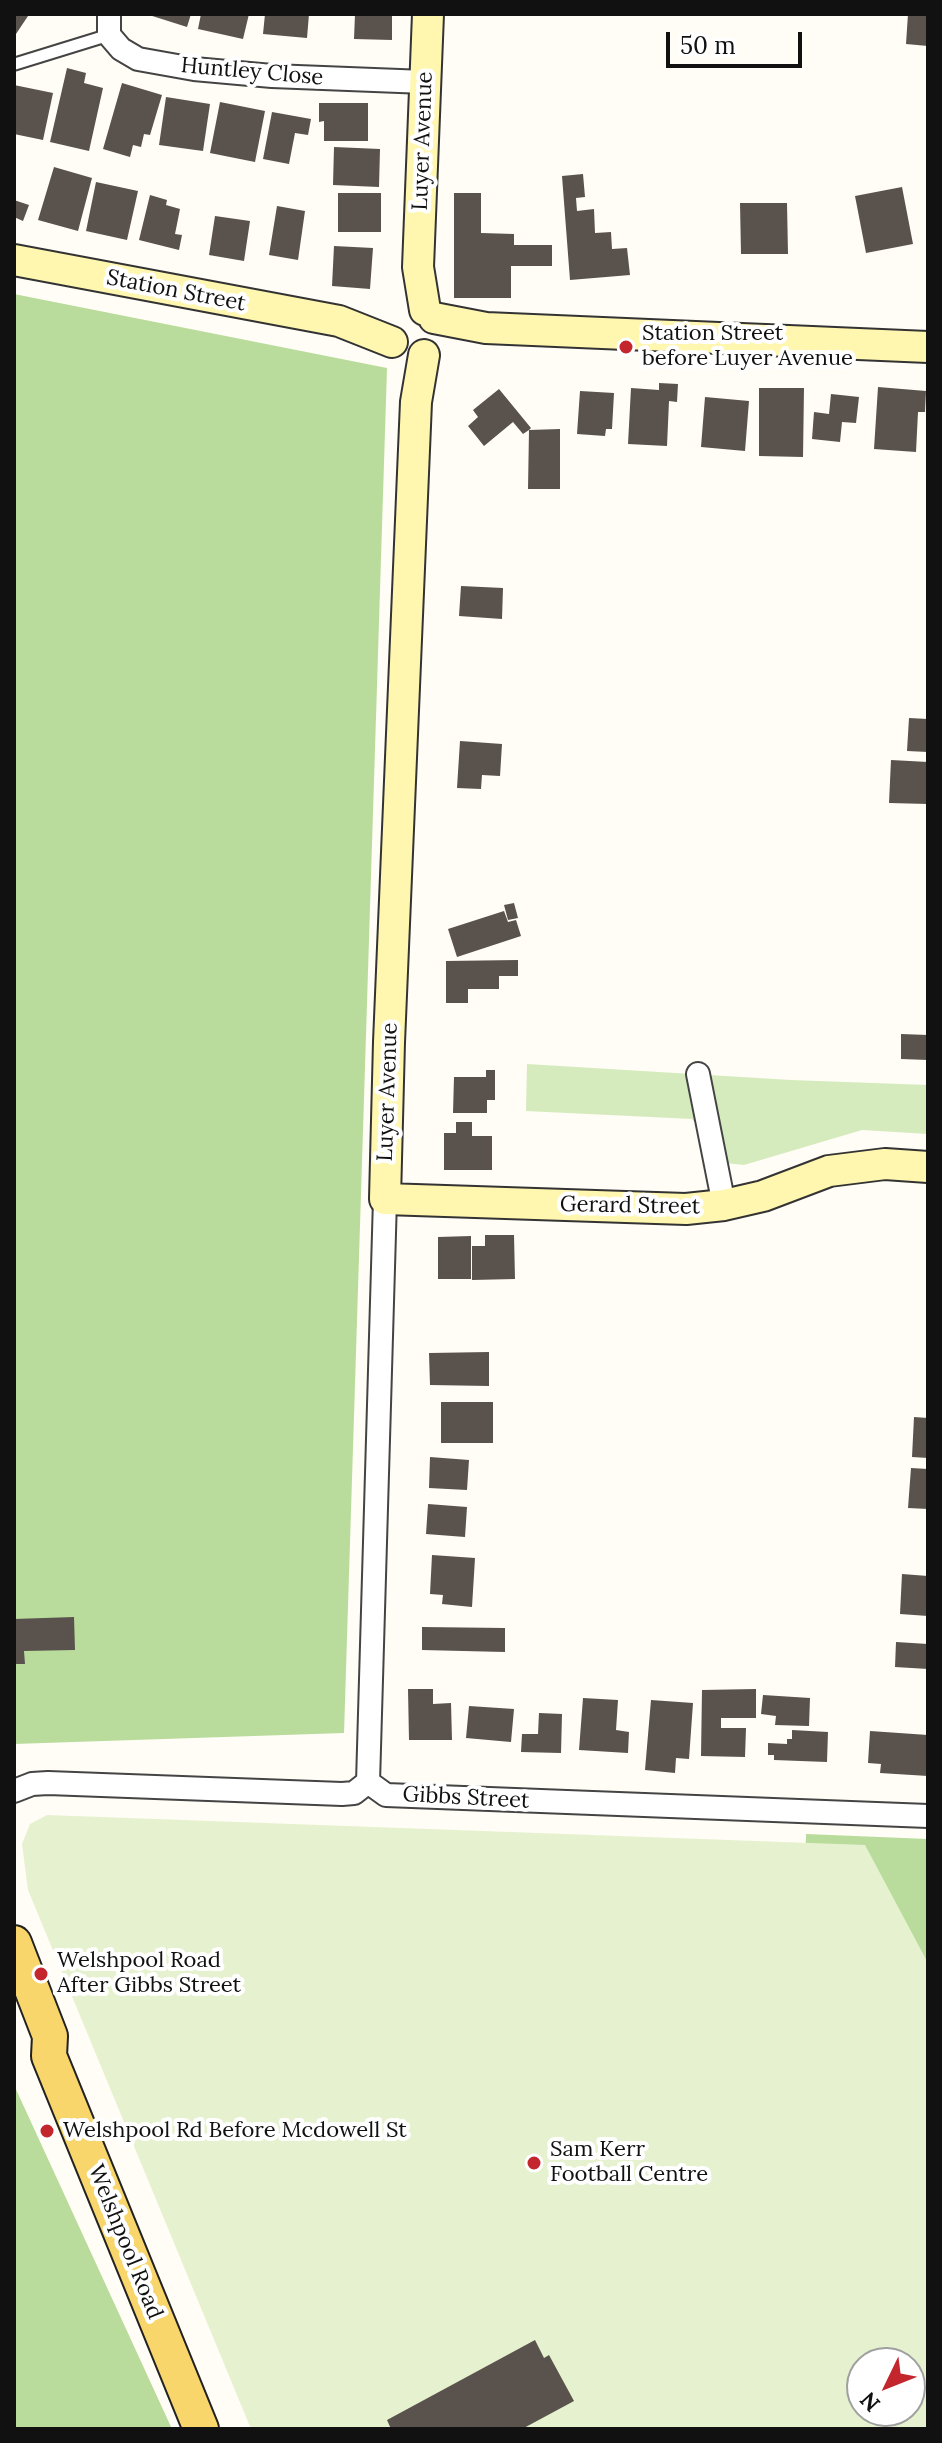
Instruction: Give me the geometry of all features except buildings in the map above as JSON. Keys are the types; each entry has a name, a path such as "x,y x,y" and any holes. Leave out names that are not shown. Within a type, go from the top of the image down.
{"main road":[{"name":"Welshpool Road","path":"14,1943 50,2036 49,2056 201,2429"},
{"name":"Welshpool Road","path":"14,2006 31,2040 49,2056"}],"street":[{"name":"Luyer Avenue","path":"368,1782 390,1010 416,402 414,331 428,14"},
{"name":"Huntley Close","path":"109,25 121,49 138,59 194,69 272,76 425,82"},
{"name":"Station Street","path":"14,260 339,321 414,331 486,328 928,347"},
{"path":"698,1074 724,1205"},
{"name":"Gerard Street","path":"385,1199 686,1209 763,1196 829,1171 885,1164 924,1165"},
{"path":"14,1791 32,1784 48,1783 342,1794 354,1793 368,1782"},
{"name":"Gibbs Street","path":"368,1782 386,1795 928,1816"}],"lane":[{"path":"15,64 109,25"}],"green space":[{"path":"14,294 387,368 344,1733 14,1744"},
{"path":"527,1064 928,1085 928,1134 862,1130 744,1165 726,1163 692,1119 526,1111"},
{"name":"Sam Kerr Football Centre","path":"47,1815 865,1845 928,1963 928,2429 251,2429 28,1890 22,1844 30,1824"},
{"path":"806,1834 928,1839 928,2016 805,1870"},
{"path":"14,2085 172,2429 14,2429"}],"place":[{"name":"Station Street before Luyer Avenue","path":"626,347"},
{"name":"Welshpool Road After Gibbs Street","path":"41,1974"},
{"name":"Welshpool Rd Before Mcdowell St","path":"47,2131"},
{"name":"Sam Kerr Football Centre","path":"534,2163"}]}
